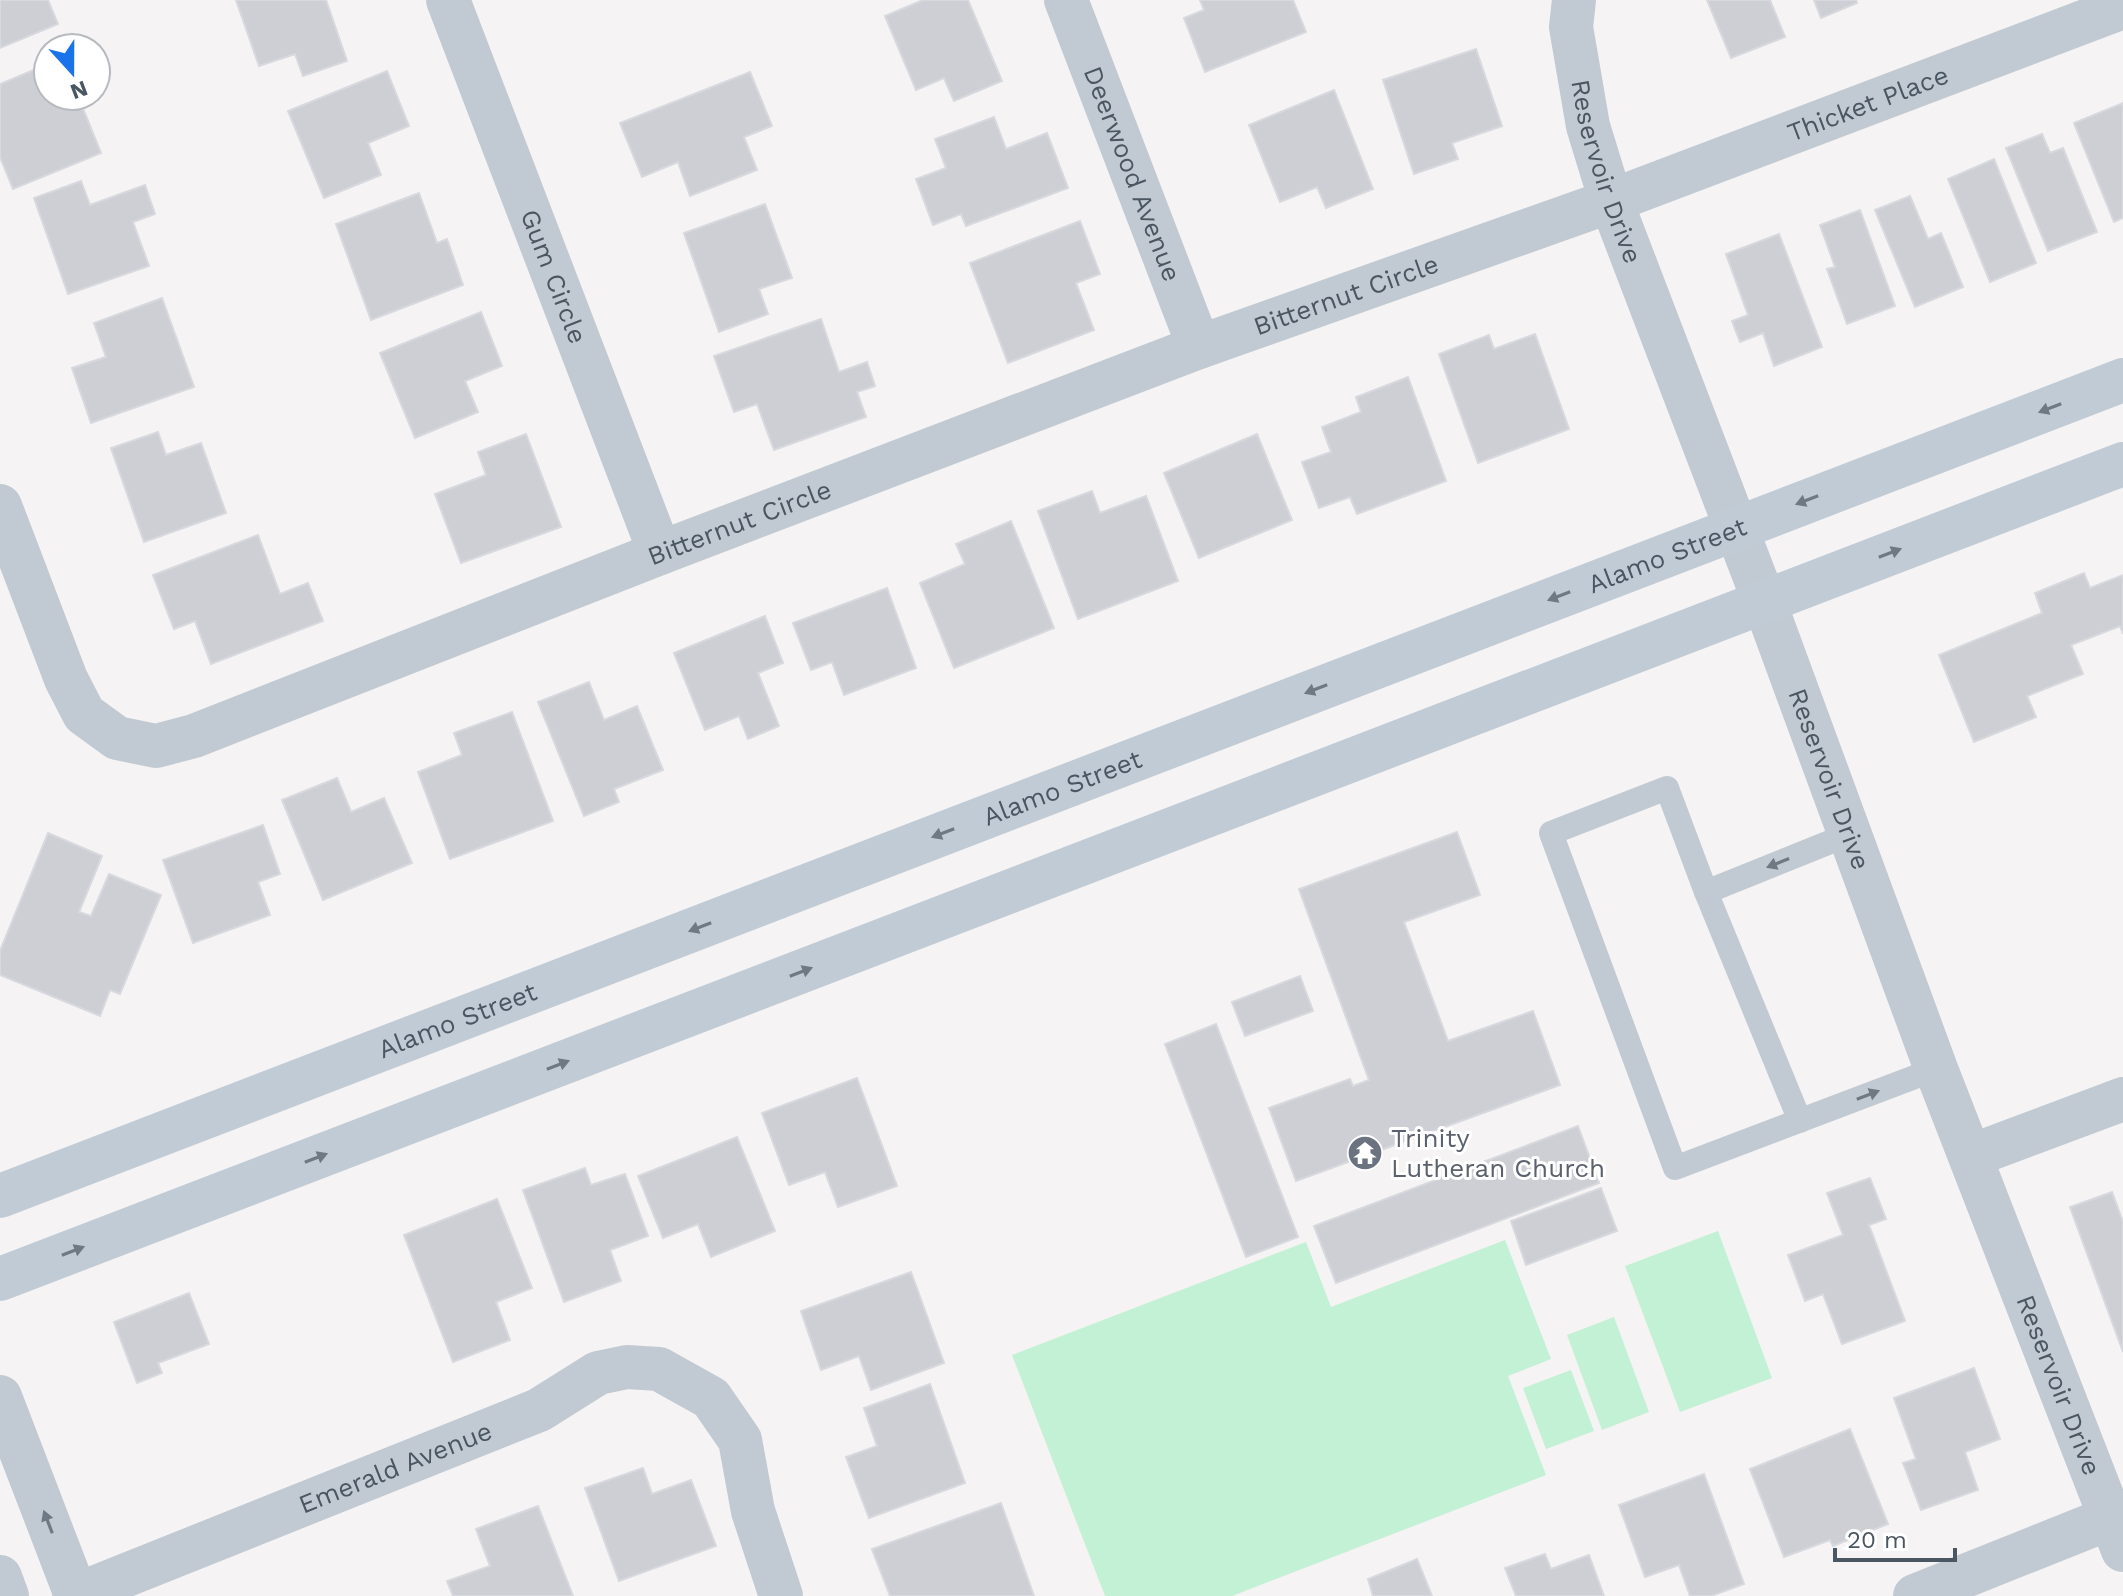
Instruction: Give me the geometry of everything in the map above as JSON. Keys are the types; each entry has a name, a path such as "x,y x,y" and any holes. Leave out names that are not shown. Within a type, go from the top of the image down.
{"main road":[{"name":"Alamo Street","path":"0,1196 2123,380"},
{"path":"0,1279 2123,464"}],"street":[{"name":"Gum Circle","path":"448,0 660,553"},
{"name":"Deerwood Avenue","path":"1066,0 1199,347"},
{"name":"Reservoir Drive","path":"1574,0 1571,27 1588,126 1611,201 1764,601 1936,1069 2113,1504"},
{"name":"Thicket Place","path":"1611,201 2123,7"},
{"name":"Bitternut Circle","path":"0,506 66,679 84,714 117,738 156,746 194,736 660,553 1199,347 1611,201"},
{"path":"1971,1156 2123,1099"},
{"name":"Emerald Avenue","path":"75,1596 539,1410 598,1373 627,1367 659,1369 711,1398 740,1440 753,1511 781,1596"},
{"path":"0,1397 75,1596"},
{"path":"1915,1596 2113,1504"},
{"path":"0,1577 7,1596"}],"lane":[{"path":"1800,1121 1667,788 1551,833 1675,1168 1800,1121 1936,1069"},
{"path":"1706,892 1850,834"}],"green space":[{"path":"1718,1231 1772,1378 1680,1412 1625,1266"},
{"path":"1505,1240 1551,1359 1508,1376 1546,1475 1232,1596 1105,1596 1012,1355 1306,1242 1331,1307"},
{"path":"1614,1317 1649,1412 1602,1430 1567,1335"},
{"path":"1571,1370 1594,1431 1546,1449 1523,1388"}],"building":[{"path":"0,0 48,0 58,24 32,32 32,35 0,48"},
{"path":"236,0 326,0 347,61 303,76 295,54 259,66"},
{"path":"923,0 968,0 1002,81 954,101 944,78 916,90 885,16"},
{"path":"1200,0 1293,0 1306,32 1205,72 1184,18 1204,10"},
{"path":"1707,0 1770,0 1785,37 1731,58"},
{"path":"1814,0 1856,0 1857,3 1821,18"},
{"path":"1476,49 1502,126 1452,143 1458,159 1414,174 1383,80"},
{"path":"32,71 32,112 84,112 101,153 13,189 0,157 0,84"},
{"path":"387,71 409,126 368,143 381,175 324,198 288,111"},
{"path":"750,72 772,126 744,137 757,170 690,196 678,162 642,177 620,123"},
{"path":"1334,90 1373,189 1326,208 1317,187 1280,202 1249,125"},
{"path":"2123,103 2123,218 2114,222 2074,123"},
{"path":"994,117 1006,149 1047,133 1068,188 966,226 961,214 933,225 916,179 946,168 935,139"},
{"path":"2042,134 2050,153 2063,148 2097,232 2048,251 2006,148"},
{"path":"1994,159 2036,263 1990,282 1948,179"},
{"path":"81,181 90,205 145,185 155,214 133,222 149,266 68,294 34,198"},
{"path":"419,193 437,243 447,239 463,285 371,320 336,224"},
{"path":"1910,196 1928,239 1941,233 1963,287 1915,307 1875,210"},
{"path":"765,204 792,278 759,289 768,314 719,332 684,233"},
{"path":"1860,210 1895,306 1847,324 1827,269 1835,267 1820,225"},
{"path":"1080,221 1100,274 1076,283 1094,330 1008,363 970,263"},
{"path":"1779,234 1822,347 1774,366 1763,333 1740,342 1732,321 1748,315 1726,254"},
{"path":"162,298 194,387 91,423 72,368 106,357 94,323"},
{"path":"481,312 502,366 465,381 478,412 415,438 380,353"},
{"path":"821,319 839,372 867,362 875,386 857,392 866,417 774,450 757,404 734,412 714,356"},
{"path":"1535,334 1569,429 1478,463 1439,354 1489,335 1494,349"},
{"path":"1408,377 1446,481 1357,514 1350,497 1319,508 1302,462 1331,452 1322,427 1361,412 1356,397"},
{"path":"158,432 166,455 201,443 226,513 144,542 111,448"},
{"path":"526,434 561,527 461,563 435,494 486,475 478,452"},
{"path":"1257,434 1292,520 1199,558 1164,473"},
{"path":"1092,491 1100,513 1146,496 1178,581 1078,619 1038,511"},
{"path":"1011,521 1054,628 954,668 920,583 965,564 956,544"},
{"path":"258,535 280,594 308,583 323,621 211,664 195,621 174,629 153,575"},
{"path":"2084,573 2090,588 2123,575 2123,634 2120,626 2071,645 2083,674 2027,696 2036,717 1974,742 1939,655 2042,613 2035,593"},
{"path":"887,588 916,668 844,695 832,662 811,670 793,623"},
{"path":"765,616 783,663 758,673 779,726 748,739 739,716 705,730 674,653"},
{"path":"589,682 604,720 637,706 663,770 614,789 619,802 584,816 538,702"},
{"path":"512,712 553,821 450,859 418,772 462,755 454,733"},
{"path":"337,778 351,812 384,798 412,863 323,900 282,800"},
{"path":"263,825 280,874 258,882 270,915 193,943 163,860"},
{"path":"1457,832 1480,895 1404,922 1448,1041 1533,1011 1560,1085 1296,1181 1269,1108 1350,1079 1353,1086 1369,1080 1299,889"},
{"path":"48,833 102,856 79,912 91,916 109,874 161,895 120,994 110,990 100,1016 0,975 0,951"},
{"path":"1300,976 1313,1011 1245,1036 1232,1002"},
{"path":"1216,1024 1298,1237 1246,1257 1165,1044"},
{"path":"857,1078 897,1186 838,1207 825,1172 789,1185 762,1113"},
{"path":"1578,1126 1599,1183 1336,1283 1314,1226"},
{"path":"737,1137 775,1231 711,1257 698,1224 663,1238 638,1176"},
{"path":"585,1168 591,1185 625,1174 648,1236 610,1250 621,1281 564,1302 523,1190"},
{"path":"1870,1178 1886,1219 1869,1225 1905,1321 1842,1344 1823,1294 1805,1301 1788,1255 1843,1235 1827,1193"},
{"path":"1601,1188 1617,1231 1526,1265 1511,1221"},
{"path":"2112,1192 2123,1222 2123,1352 2070,1207"},
{"path":"497,1199 532,1288 496,1302 510,1340 453,1362 404,1235"},
{"path":"911,1272 944,1363 871,1390 859,1356 821,1370 801,1311"},
{"path":"189,1293 209,1344 158,1363 162,1373 137,1383 114,1322"},
{"path":"1974,1368 2000,1439 1965,1452 1978,1490 1921,1510 1903,1463 1916,1459 1894,1398"},
{"path":"930,1384 965,1483 869,1518 846,1457 877,1446 864,1408"},
{"path":"1850,1429 1888,1524 1833,1546 1830,1540 1784,1557 1750,1469"},
{"path":"643,1468 652,1494 691,1480 716,1546 619,1581 585,1488"},
{"path":"1704,1474 1744,1584 1711,1596 1690,1596 1679,1565 1645,1577 1619,1505"},
{"path":"1001,1503 1034,1596 890,1596 872,1549"},
{"path":"538,1506 573,1596 453,1596 447,1581 490,1566 476,1529"},
{"path":"1545,1554 1551,1569 1589,1555 1604,1596 1516,1596 1505,1568"},
{"path":"1417,1559 1432,1596 1373,1596 1368,1579"}],"place":[{"name":"Trinity Lutheran Church","path":"1365,1153"}]}
